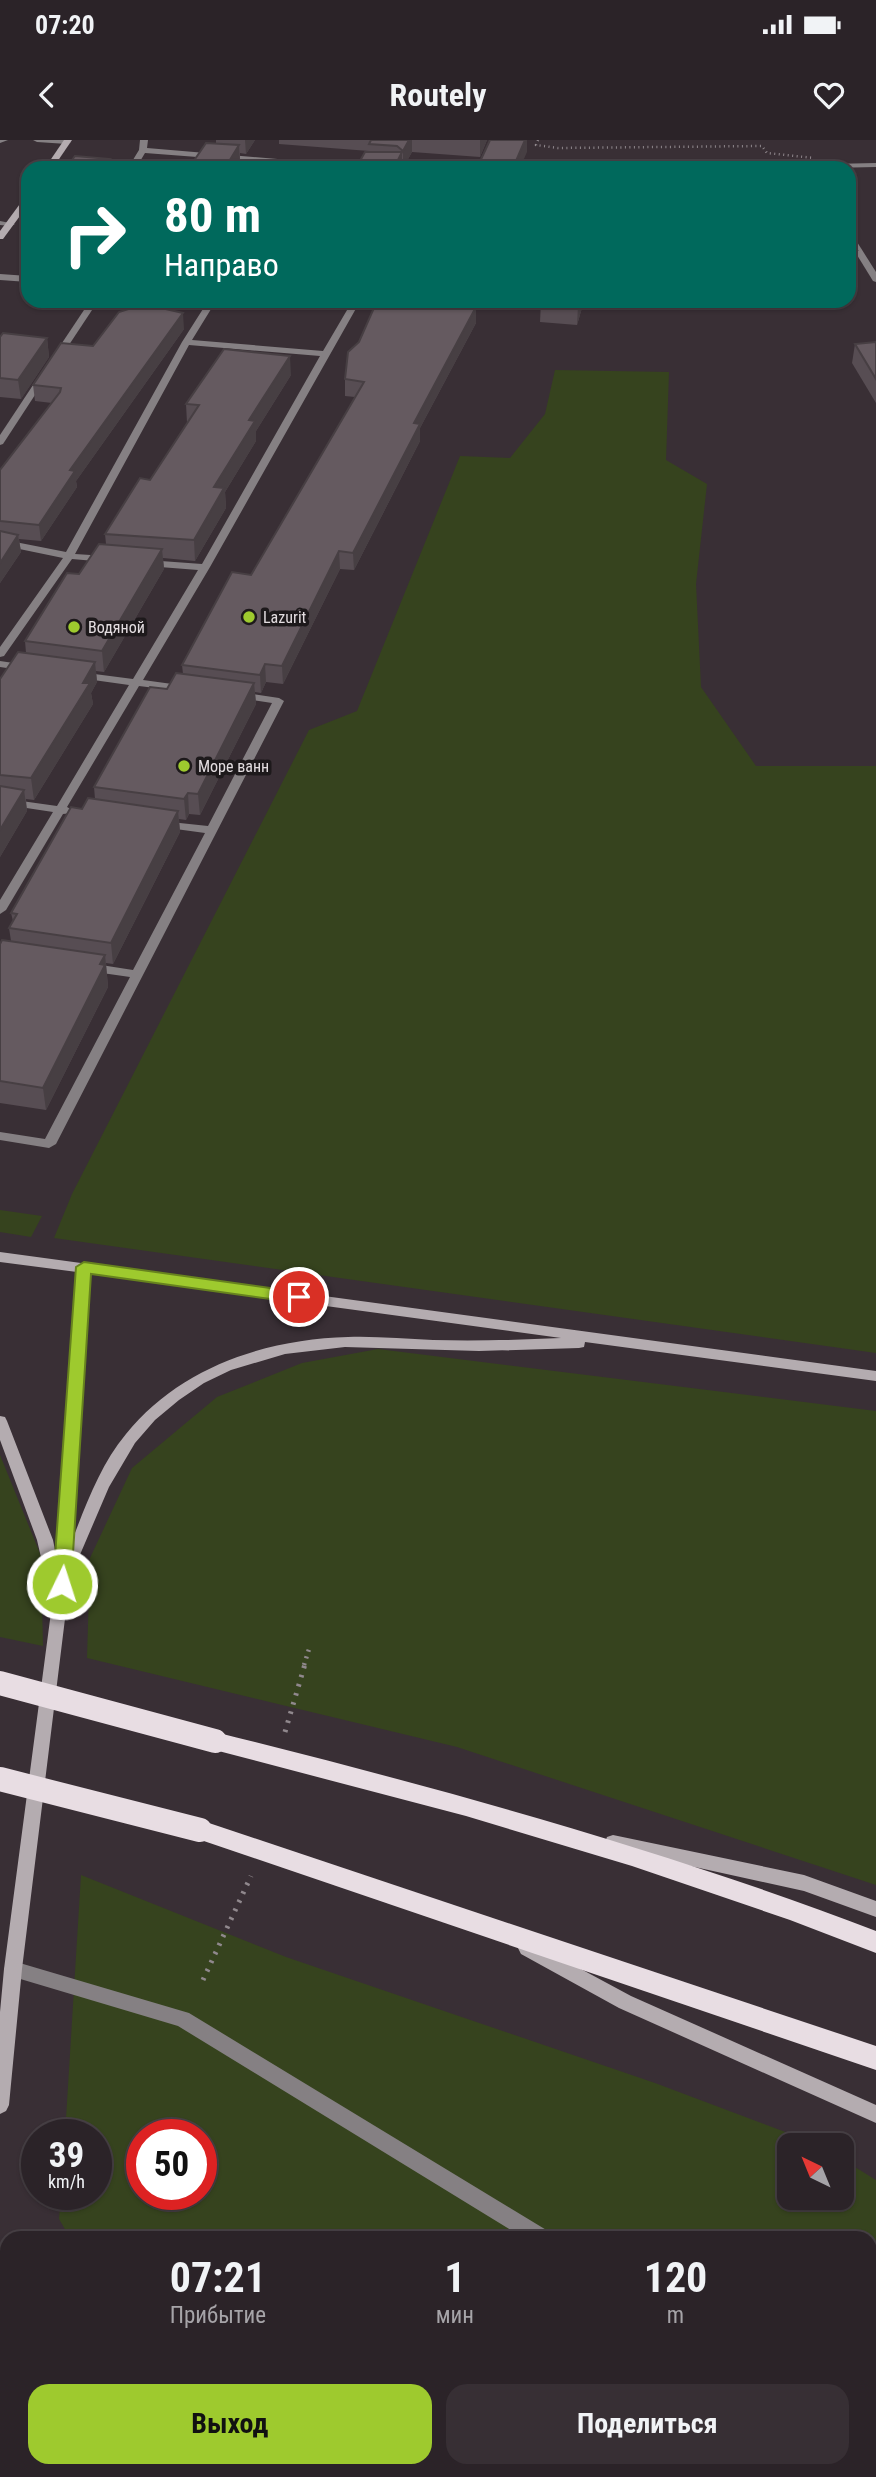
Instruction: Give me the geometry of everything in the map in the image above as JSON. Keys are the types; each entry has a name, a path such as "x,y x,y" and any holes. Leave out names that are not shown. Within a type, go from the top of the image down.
{"highway":[{"path":"0,1683 534,1825 796,1910 876,1942"},
{"path":"0,1779 200,1830 483,1923 876,2058"}],"main road":[{"path":"54,161 68,141"},
{"path":"0,237 21,209"},
{"path":"0,1257 876,1376"},
{"path":"0,2105 13,1969 61,1608 84,1267"},
{"path":"62,1584 108,1472 130,1438 154,1412 185,1388 219,1369 255,1355 321,1343 449,1346 622,1342"},
{"path":"0,1421 45,1540 61,1608"},
{"path":"534,1825 804,1883 876,1909"},
{"path":"483,1923 625,2002 720,2042 876,2114"}],"street":[{"path":"37,140 68,141"},
{"path":"137,161 144,150 144,140"},
{"path":"144,150 251,161"},
{"path":"856,166 876,165"},
{"path":"0,223 11,224"},
{"path":"856,247 876,279"},
{"path":"0,277 21,278"},
{"path":"0,442 89,308"},
{"path":"0,654 69,556 186,342 208,308"},
{"path":"0,910 205,568 352,308"},
{"path":"186,342 326,354"},
{"path":"0,541 69,556 124,561"},
{"path":"137,562 205,568"},
{"path":"0,664 40,670"},
{"path":"67,673 200,691"},
{"path":"0,1136 49,1144 279,701 227,694"},
{"path":"0,801 88,813"},
{"path":"142,821 211,831"},
{"path":"81,966 135,974"},
{"path":"13,1969 183,2020 530,2231"}],"path":[{"path":"538,140 536,145 558,148 762,146 766,153 823,161"},
{"path":"278,1757 310,1646"},
{"path":"203,1980 262,1852"}],"green space":[{"path":"555,370 669,372 666,460 707,484 696,584 701,687 756,766 876,766 876,1353 54,1238 72,1194 309,730 357,711 460,456 510,458 545,414"},
{"path":"0,1210 42,1216 31,1237 0,1232"},
{"path":"378,1349 876,1411 876,1885 457,1747 87,1658 90,1558 132,1468 217,1397 302,1363"},
{"path":"0,1455 41,1556 43,1646 0,1637"},
{"path":"81,1875 286,1957 655,2083 788,2133 777,2133 777,2210 854,2210 854,2166 876,2180 876,2231 66,2231 59,2219 60,2210 112,2210 112,2119 66,2119"}],"building":[{"path":"371,140 409,140 403,151 397,146 369,144"},
{"path":"490,140 525,140 516,161 480,161"},
{"path":"206,143 239,145 229,161 194,161"},
{"path":"365,152 402,152 398,161 360,161"},
{"path":"75,156 110,159 108,161 71,161"},
{"path":"132,308 161,308 183,313 70,470 75,471 39,525 0,521 0,470 61,388 33,385 61,343 93,346 119,312"},
{"path":"374,308 475,308 414,423 420,424 353,553 339,551 282,666 265,664 260,675 182,665 232,572 251,575 364,382 345,379 348,352 359,342"},
{"path":"3,333 47,338 18,380 0,378 0,337"},
{"path":"876,342 876,379 855,344"},
{"path":"224,349 290,356 249,420 255,421 214,487 224,488 194,540 105,534 140,478 150,480 199,405 186,404"},
{"path":"0,531 18,535 0,563"},
{"path":"99,544 162,549 102,651 25,641 67,573 79,574"},
{"path":"18,652 95,662 83,683 90,683 31,778 0,775 0,679"},
{"path":"176,673 254,683 198,794 188,793 184,799 94,787 150,687 167,689"},
{"path":"0,786 24,790 0,830"},
{"path":"88,798 178,811 111,943 9,928 17,914 11,913 71,807 82,809"},
{"path":"2,940 105,955 100,964 105,965 43,1088 0,1081"}],"place":[{"name":"Lazurit","path":"249,617"},
{"name":"Водяной","path":"74,627"},
{"name":"Море ванн","path":"184,766"}],"route":[{"path":"62,1584 84,1267 299,1297"}]}
